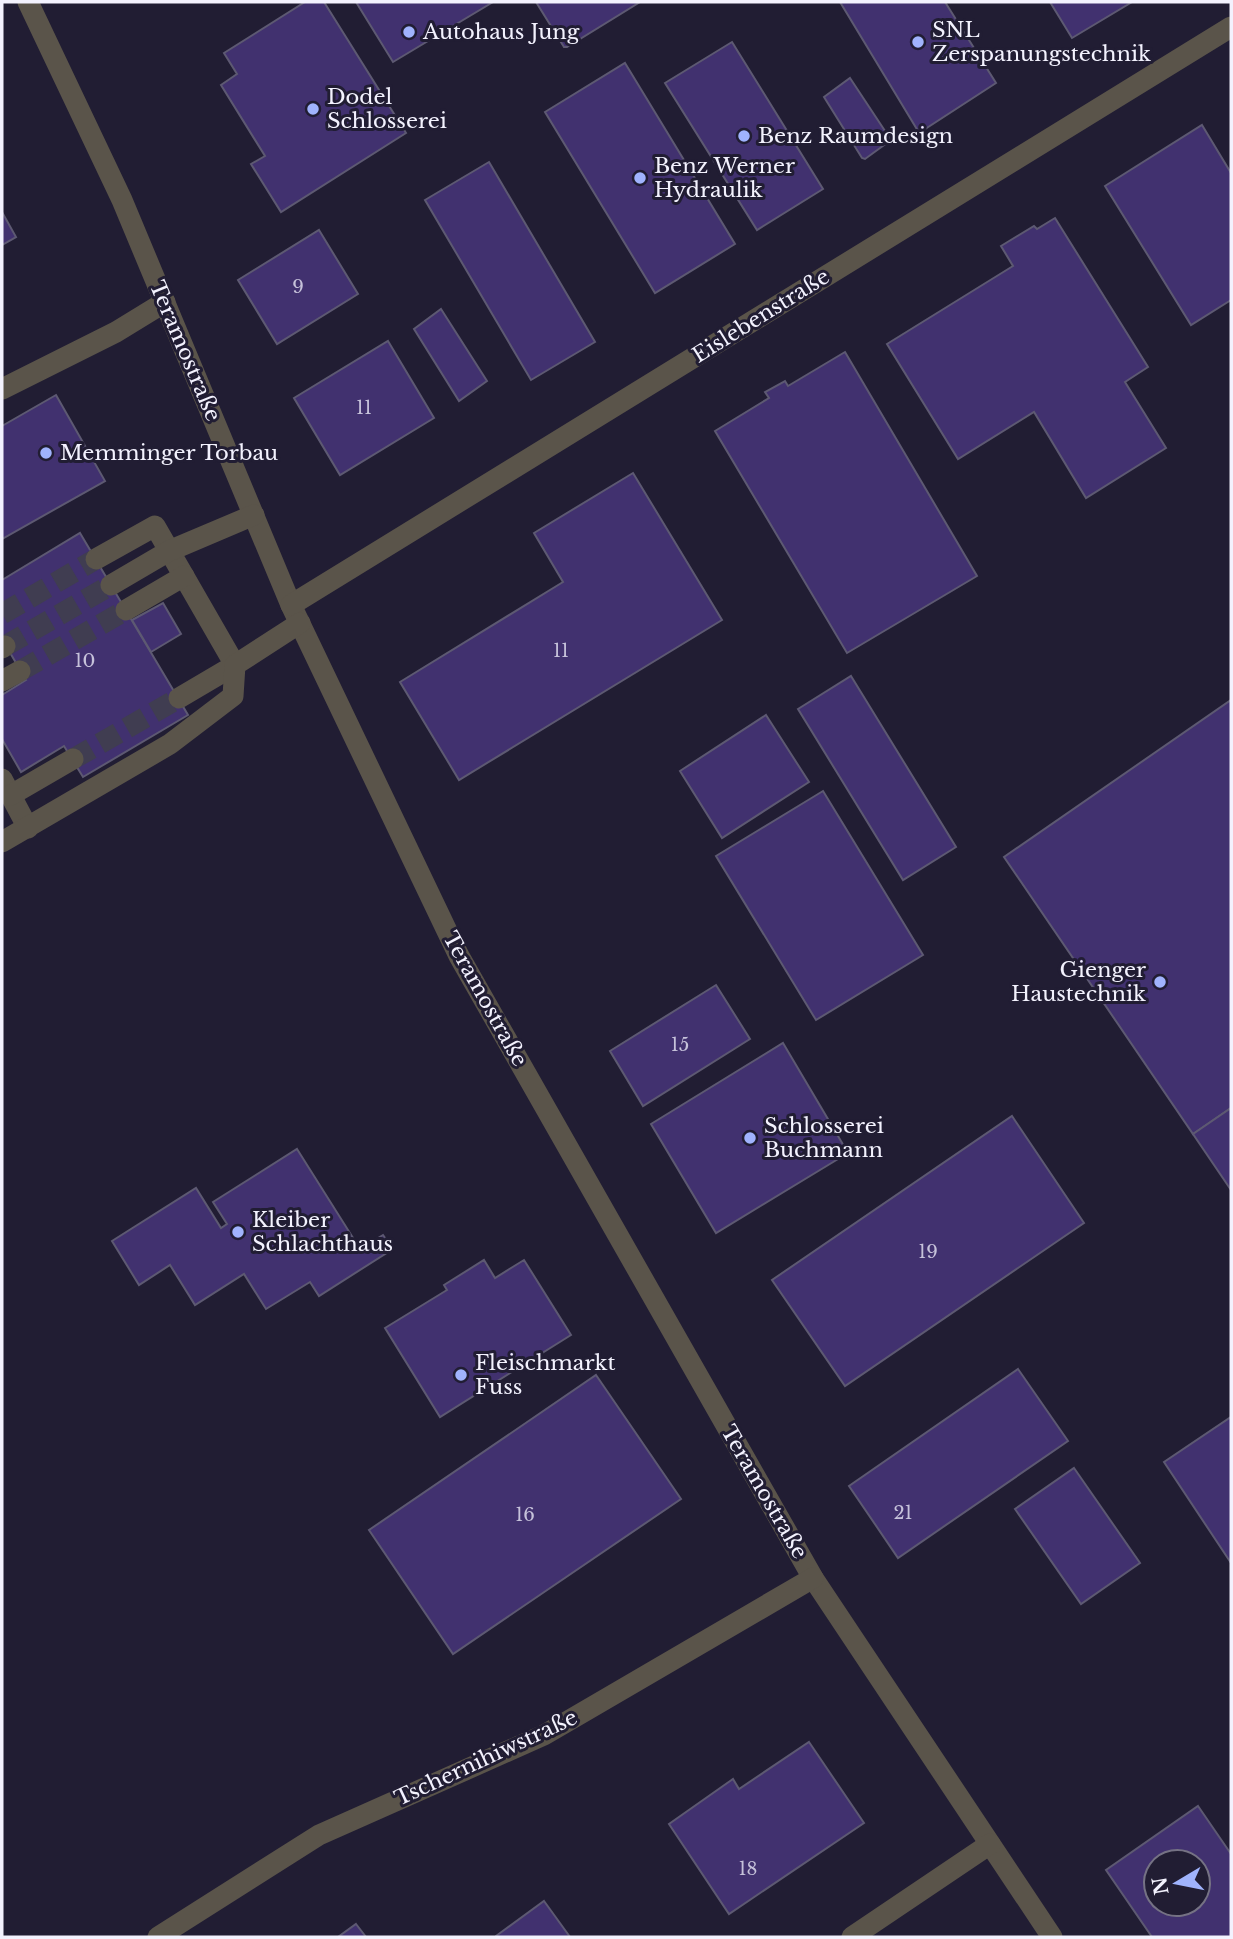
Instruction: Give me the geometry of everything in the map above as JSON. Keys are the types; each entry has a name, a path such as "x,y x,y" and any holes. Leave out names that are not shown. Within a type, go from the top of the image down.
{"street":[{"name":"Teramostraße","path":"28,2 122,200 295,614 459,956 813,1578 1052,1937"},
{"name":"Eislebenstraße","path":"178,698 235,666 295,614 1231,27"},
{"path":"2,389 116,332 164,302"},
{"path":"111,585 169,551 254,515"},
{"path":"2,842 170,744 233,696 235,666 155,526 96,559"},
{"path":"126,610 184,576"},
{"path":"28,828 6,787 73,759"},
{"name":"Tschernihiwstraße","path":"158,1937 319,1835 544,1735 813,1578"},
{"path":"852,1937 990,1844"}],"building":[{"name":"Dodel Schlosserei","path":"305,2 324,2 406,133 281,212 251,164 265,156 221,85 237,74 224,53"},
{"name":"Autohaus Jung","path":"356,2 493,2 393,62"},
{"path":"536,2 640,2 564,47"},
{"name":"SNL Zerspanungstechnik","path":"840,2 945,2 996,83 918,131"},
{"path":"1050,2 1132,2 1072,38"},
{"name":"Benz Raumdesign","path":"732,42 823,189 757,230 665,83"},
{"name":"Benz Werner Hydraulik","path":"625,63 735,244 655,293 545,112"},
{"path":"850,78 891,140 865,159 824,97"},
{"path":"1202,125 1231,173 1231,300 1191,325 1105,186"},
{"path":"489,162 595,342 531,380 425,200"},
{"path":"2,212 16,237 2,245"},
{"path":"1055,218 1148,367 1125,382 1166,448 1086,498 1034,412 958,459 887,344 1013,266 1001,246 1034,226 1037,229"},
{"path":"319,230 358,294 277,344 238,280"},
{"path":"441,309 487,381 459,401 414,329"},
{"path":"388,341 434,418 340,475 294,398"},
{"path":"845,352 977,576 847,653 715,431 769,398 765,392 785,381 788,386"},
{"name":"Memminger Torbau","path":"56,395 105,481 2,539 2,426"},
{"path":"633,473 722,620 459,780 400,682 563,582 534,533"},
{"path":"80,533 188,715 83,777 64,746 21,772 2,739 2,695 26,680 2,639 2,580"},
{"path":"163,603 181,634 151,652 132,620"},
{"path":"851,676 956,847 903,880 798,709"},
{"name":"Gienger Haustechnik","path":"1231,700 1231,1108 1193,1134 1004,857"},
{"path":"766,715 809,782 722,838 680,771"},
{"path":"823,791 923,955 816,1020 716,856"},
{"path":"716,985 750,1039 643,1106 610,1051"},
{"name":"Schlosserei Buchmann","path":"783,1043 848,1153 716,1233 651,1124"},
{"path":"1231,1108 1231,1190 1193,1134"},
{"path":"1012,1116 1084,1223 845,1386 772,1280"},
{"name":"Kleiber Schlachthaus","path":"297,1149 360,1249 383,1235 393,1249 319,1296 310,1282 266,1309 244,1274 195,1305 170,1265 139,1285 112,1241 196,1188 221,1228 227,1224 213,1202"},
{"name":"Fleischmarkt Fuss","path":"484,1260 495,1278 524,1260 571,1335 440,1417 385,1328 447,1290 444,1285"},
{"path":"1018,1369 1068,1441 898,1558 849,1486"},
{"path":"596,1375 681,1499 453,1654 369,1530"},
{"path":"1231,1417 1231,1563 1164,1462"},
{"path":"1074,1468 1140,1563 1081,1604 1015,1509"},
{"path":"809,1742 864,1823 729,1914 669,1824 733,1779 739,1789"},
{"path":"1198,1806 1231,1854 1231,1937 1152,1937 1106,1870"},
{"path":"544,1901 570,1937 496,1937 496,1936"},
{"path":"356,1924 366,1937 338,1937"}],"tunnel":[{"path":"2,614 96,559"},
{"path":"5,646 111,585"},
{"path":"20,671 126,610"},
{"path":"73,759 179,698"}],"place":[{"name":"Autohaus Jung","path":"409,32"},
{"name":"SNL Zerspanungstechnik","path":"918,42"},
{"name":"Dodel Schlosserei","path":"313,109"},
{"name":"Benz Raumdesign","path":"744,136"},
{"name":"Benz Werner Hydraulik","path":"640,178"},
{"name":"Memminger Torbau","path":"46,453"},
{"name":"Gienger Haustechnik","path":"1160,982"},
{"name":"Schlosserei Buchmann","path":"750,1138"},
{"name":"Kleiber Schlachthaus","path":"238,1232"},
{"name":"Fleischmarkt Fuss","path":"461,1375"}]}
